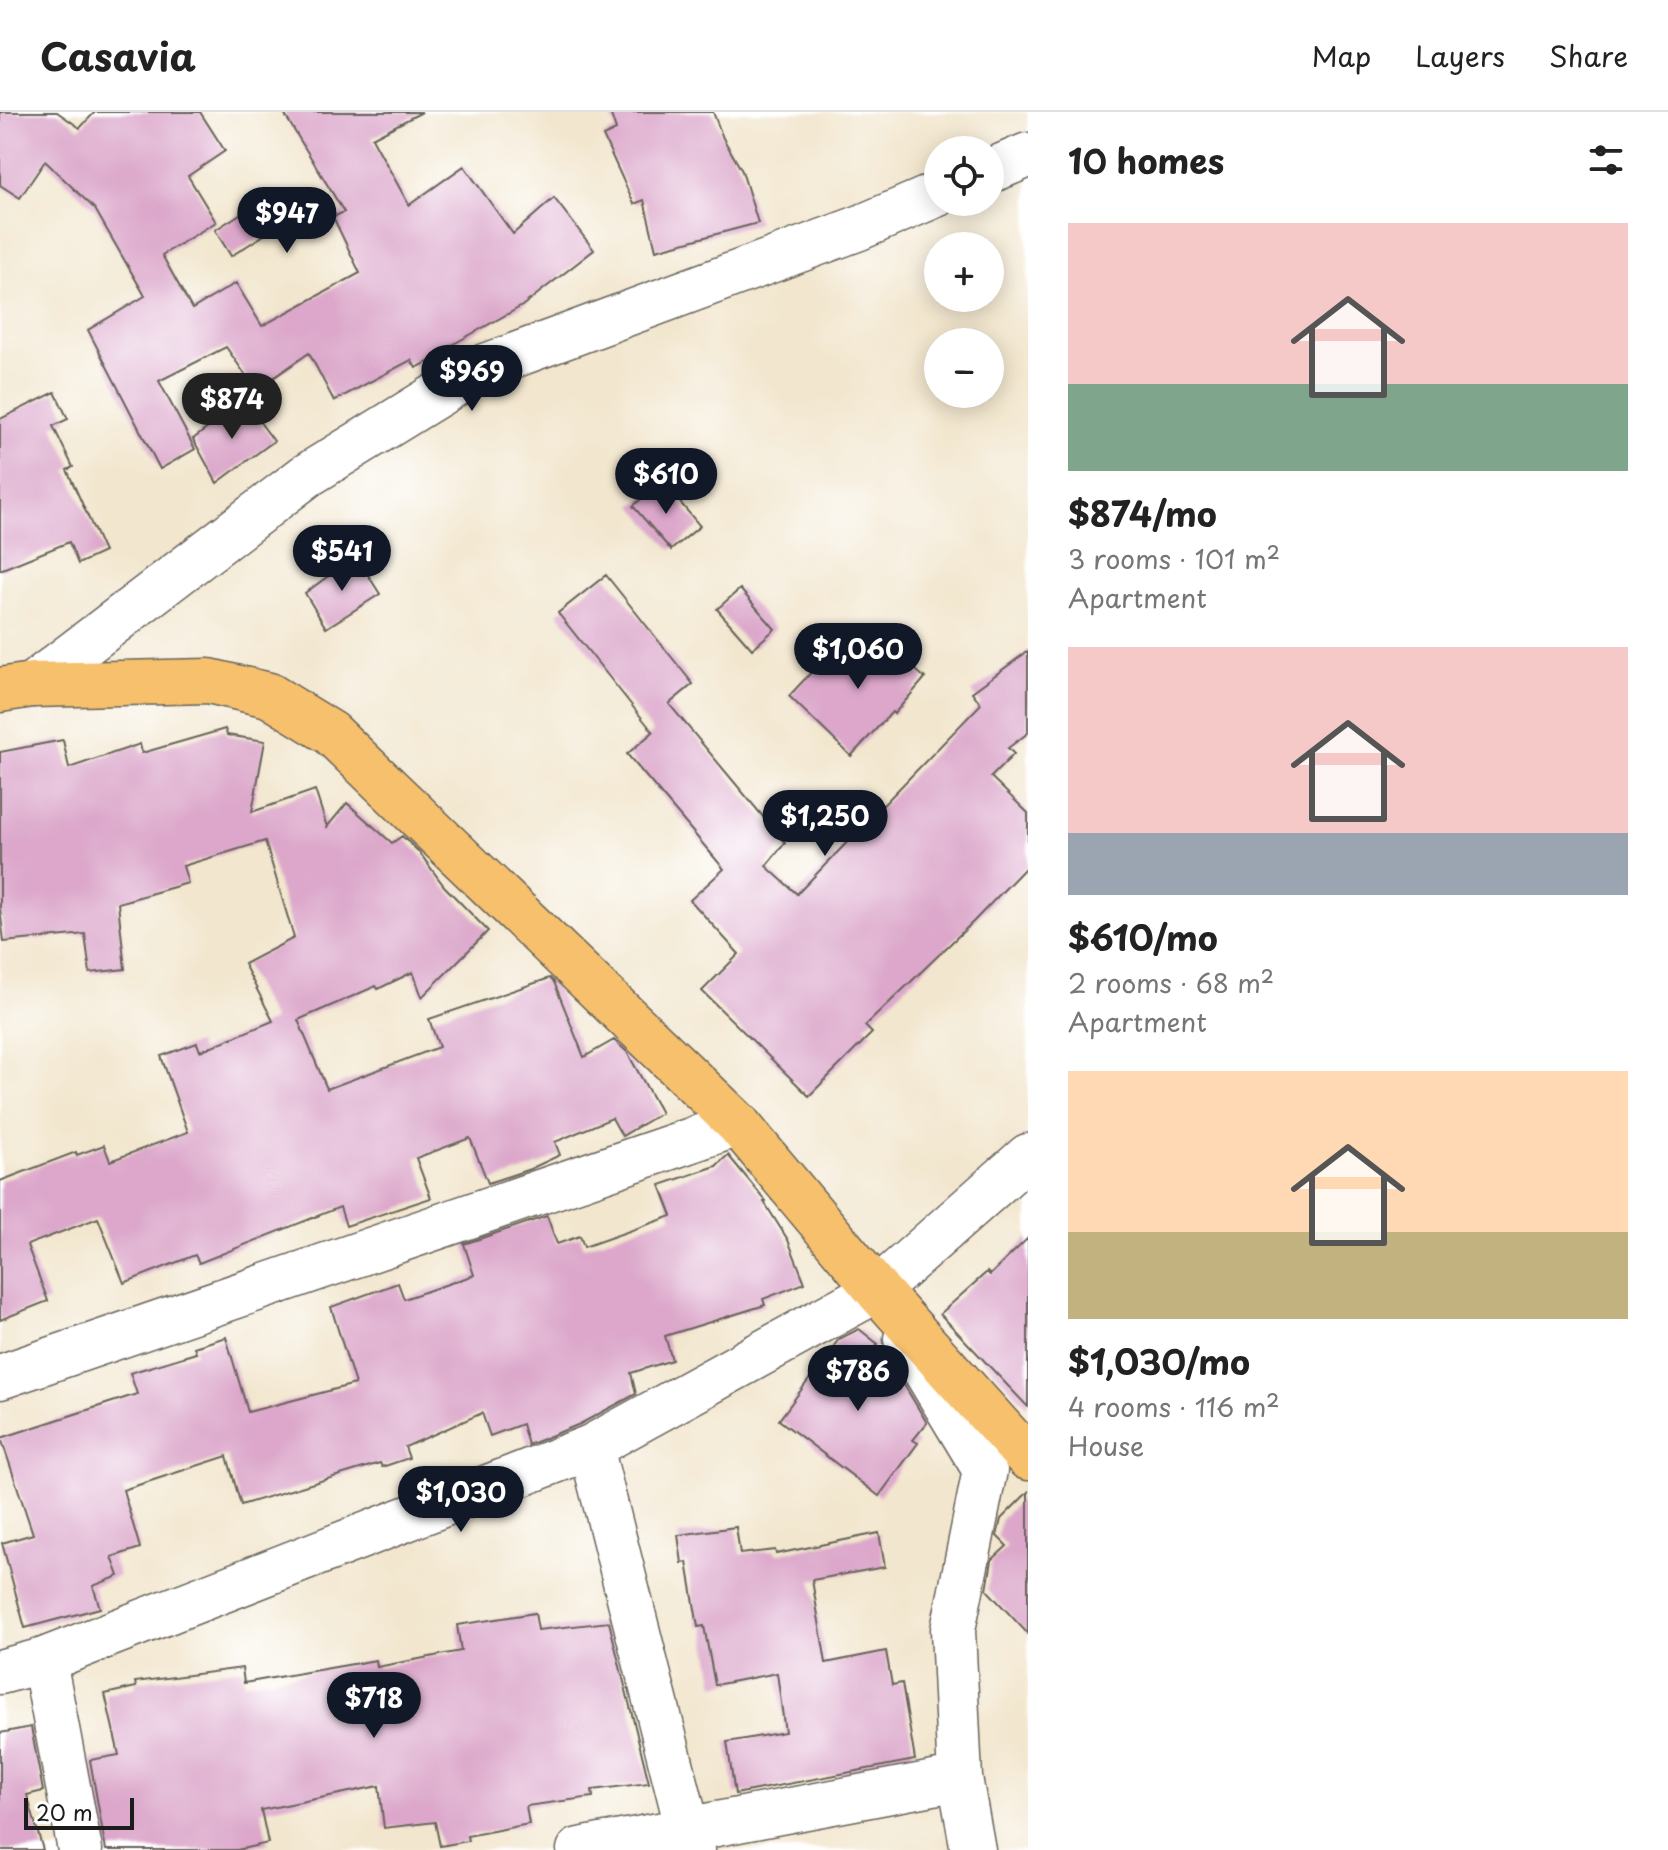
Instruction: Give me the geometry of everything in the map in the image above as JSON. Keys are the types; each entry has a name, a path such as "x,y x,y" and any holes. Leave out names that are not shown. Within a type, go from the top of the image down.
{"main road":[{"path":"16,687 209,681 269,695 331,733 738,1124 877,1290 1028,1458"}],"street":[{"path":"1004,165 1028,155"},
{"path":"16,687 306,476 483,367 859,228 924,200"},
{"path":"0,1377 738,1124"},
{"path":"0,1672 44,1660 591,1447 877,1290 1028,1156"},
{"path":"877,1290 985,1470 953,1630 960,1778 973,1850"},
{"path":"591,1447 692,1840"},
{"path":"44,1660 80,1850"},
{"path":"579,1850 692,1840 960,1778"}],"building":[{"path":"0,112 57,112 80,128 95,112 200,112 225,151 188,176 216,222 162,255 192,309 236,283 262,326 360,273 333,217 344,212 283,112 422,112 372,138 409,205 464,166 513,234 554,198 594,250 522,306 450,346 453,350 416,368 411,360 334,401 309,353 256,390 226,347 159,381 195,449 160,469 88,330 145,296 95,209 45,161 20,198 0,185"},
{"path":"610,112 713,112 723,138 742,171 758,223 656,250 644,200 634,204 603,136 616,130"},
{"path":"256,204 272,230 231,256 215,230"},
{"path":"55,392 68,419 53,426 73,467 67,470 104,552 78,564 69,542 0,570 0,419"},
{"path":"244,401 274,441 217,483 193,439"},
{"path":"662,481 700,526 671,550 633,506"},
{"path":"356,556 380,594 326,628 305,593"},
{"path":"606,575 693,684 669,704 785,843 766,866 797,894 981,704 972,692 1028,651 1028,733 1008,748 1014,754 991,777 1028,813 1028,865 865,1026 872,1033 809,1096 702,991 739,954 690,900 724,869 627,754 653,732 558,613"},
{"path":"740,589 775,629 752,649 717,609"},
{"path":"866,626 925,678 851,756 789,696 817,666 830,668"},
{"path":"225,729 227,735 265,741 252,812 315,790 327,827 347,803 392,843 402,836 419,852 444,886 488,931 422,997 413,972 298,1020 327,1089 439,1047 429,1019 550,978 584,1057 614,1040 627,1052 661,1113 622,1136 612,1118 555,1142 560,1155 488,1183 470,1138 416,1158 431,1198 346,1226 340,1207 199,1263 195,1255 124,1283 98,1218 27,1245 48,1301 0,1320 0,1181 76,1152 77,1155 104,1145 110,1161 188,1132 161,1056 197,1043 200,1051 273,1021 244,964 294,938 265,841 183,866 188,883 118,903 125,969 90,973 85,934 4,942 0,908 0,752 63,740 69,768 140,744 142,753"},
{"path":"728,1155 766,1201 788,1240 805,1283 763,1299 765,1305 665,1336 672,1360 631,1373 636,1394 580,1424 528,1445 522,1424 490,1436 482,1413 405,1447 409,1458 382,1467 380,1463 241,1505 227,1456 123,1490 140,1548 112,1557 119,1576 93,1586 100,1608 25,1628 2,1543 33,1534 1,1438 137,1394 130,1373 196,1353 194,1347 226,1337 248,1412 355,1384 331,1307 398,1283 404,1299 474,1275 464,1244 547,1216 557,1244 580,1236 584,1247 672,1216 660,1185 716,1166"},
{"path":"1028,1238 1028,1407 940,1314 987,1272 990,1275"},
{"path":"859,1329 878,1344 873,1350 894,1368 927,1423 913,1440 918,1443 879,1496 779,1420 839,1339"},
{"path":"1028,1492 1028,1634 987,1590 992,1560 1007,1546 997,1536 1001,1519"},
{"path":"736,1527 740,1554 775,1550 776,1554 879,1533 885,1567 812,1580 826,1663 886,1651 892,1685 902,1683 915,1760 735,1794 727,1742 785,1732 777,1673 715,1685 704,1626 698,1627 687,1562 682,1563 678,1535"},
{"path":"535,1613 538,1630 609,1622 649,1783 592,1790 593,1797 526,1806 529,1824 467,1836 468,1841 440,1846 435,1822 384,1828 379,1786 261,1810 268,1843 237,1850 106,1850 90,1760 119,1755 105,1694 136,1687 135,1682 242,1668 244,1683 376,1660 377,1667 461,1651 457,1625"},
{"path":"31,1727 43,1791 27,1795 43,1850 0,1850 0,1733"}]}
